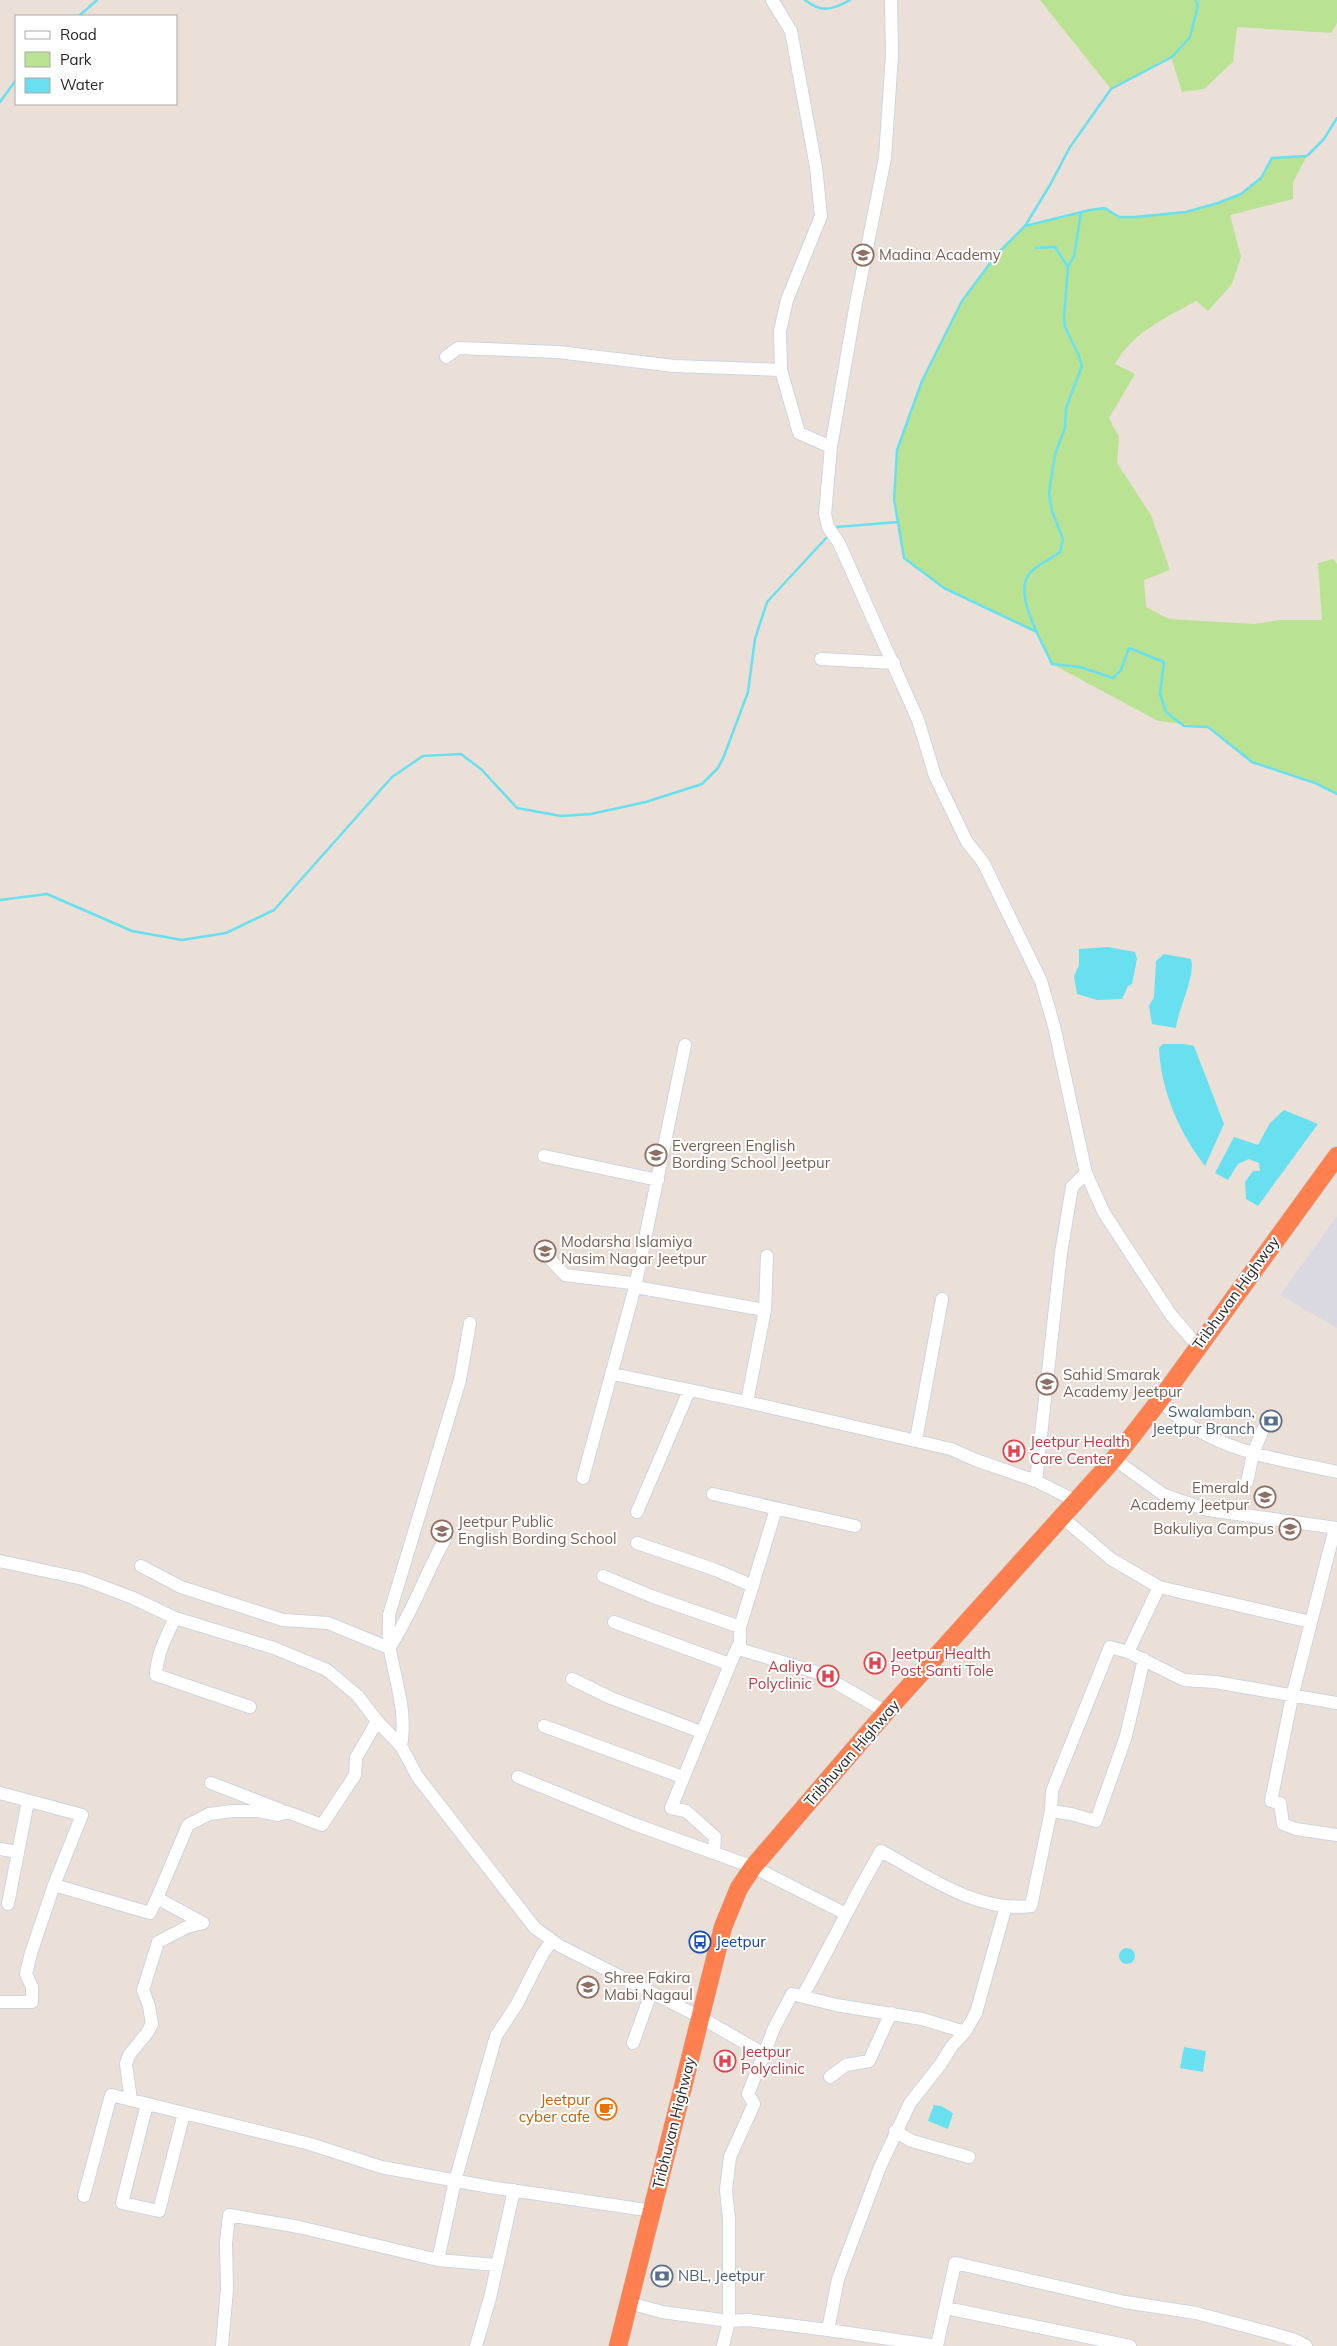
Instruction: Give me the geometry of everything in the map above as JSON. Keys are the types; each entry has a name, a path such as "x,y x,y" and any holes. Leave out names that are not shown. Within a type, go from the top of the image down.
{"highway":[{"name":"Tribhuvan Highway","path":"618,2346 723,1927 739,1888 753,1867 886,1712 1078,1502 1114,1459 1160,1400 1337,1156"}],"street":[{"path":"772,0 791,31 816,167 821,216 787,300 780,331 781,370 799,433 831,446"},
{"path":"891,0 892,55 885,158 856,303 831,446 825,514 828,527 839,543 894,663 918,720 936,776 967,842 983,862 1041,980 1054,1026 1086,1173 1104,1213 1171,1315 1198,1346"},
{"path":"446,357 458,348 558,352 674,366 781,370"},
{"path":"821,659 894,663"},
{"path":"583,1478 635,1287 684,1045"},
{"path":"544,1156 658,1180"},
{"path":"1036,1480 1061,1253 1072,1187 1086,1173"},
{"path":"747,1402 765,1310 767,1256"},
{"path":"549,1258 565,1275 631,1283 635,1287 765,1310"},
{"path":"916,1440 942,1299"},
{"path":"401,1746 404,1729 390,1648 389,1615 460,1380 470,1323"},
{"path":"612,1374 747,1402 951,1449 976,1460 1036,1480 1078,1502"},
{"path":"637,1512 689,1391"},
{"path":"1160,1400 1175,1417 1203,1435 1254,1454 1337,1472"},
{"path":"1247,1482 1263,1429"},
{"path":"1114,1459 1164,1495 1208,1510 1336,1528 1292,1697 1271,1801 1280,1803 1283,1824 1296,1829 1337,1836"},
{"path":"714,1494 855,1526"},
{"path":"714,1853 715,1838 686,1811 671,1808 729,1664 740,1643 740,1627 776,1509"},
{"path":"1063,1518 1111,1559 1159,1587 1311,1622"},
{"path":"390,1648 404,1624 445,1539"},
{"path":"637,1543 716,1570 753,1586"},
{"path":"0,1561 83,1579 134,1598 175,1618 274,1648 328,1670 358,1696 377,1722 401,1746 417,1776 535,1928 552,1940 700,2017 764,2054"},
{"path":"141,1566 181,1588 283,1620 328,1623 390,1648"},
{"path":"603,1576 651,1596 740,1627"},
{"path":"1128,1652 1159,1587"},
{"path":"175,1618 162,1646 157,1663 156,1676 250,1706"},
{"path":"614,1622 729,1664"},
{"path":"803,1995 881,1851 975,1900 1017,1908 1031,1906 1050,1811 1052,1791 1110,1647 1144,1659 1184,1680 1215,1682 1292,1697 1337,1703"},
{"path":"736,1650 742,1650 819,1674 844,1686 886,1712"},
{"path":"1050,1811 1071,1814 1096,1822 1126,1736 1144,1659"},
{"path":"572,1679 611,1698 701,1732"},
{"path":"211,1783 322,1825 355,1775 356,1758 377,1722"},
{"path":"544,1726 682,1777"},
{"path":"518,1777 634,1824 753,1867 846,1914"},
{"path":"0,1793 82,1816 54,1885 26,1974 32,1987 32,2002 0,2002"},
{"path":"8,1904 28,1801"},
{"path":"54,1885 150,1913 188,1825 209,1814 232,1811 258,1811 278,1815 287,1812"},
{"path":"0,1849 18,1852"},
{"path":"131,2100 126,2064 129,2055 152,2024 150,2006 144,1990 158,1942 187,1926 203,1923 158,1898"},
{"path":"828,2330 838,2279 895,2131 910,2103 940,2065 952,2046 965,2032 978,2004 1006,1906"},
{"path":"438,2260 455,2181 496,2036 518,2004 543,1953 552,1940"},
{"path":"633,2043 651,1993"},
{"path":"723,2346 729,2321 729,2219 726,2190 730,2157 754,2104 748,2094 774,2028 792,1994 836,2004 891,2012 946,2025 965,2032"},
{"path":"830,2077 846,2065 869,2061 891,2012"},
{"path":"84,2196 111,2095 310,2144 381,2166 455,2181 653,2211"},
{"path":"147,2104 122,2203 158,2211 184,2113"},
{"path":"895,2131 912,2141 969,2157"},
{"path":"476,2346 490,2298 514,2190"},
{"path":"222,2346 227,2288 226,2243 229,2215 299,2227 438,2260 496,2265"},
{"path":"630,2303 662,2312 729,2321 748,2320 937,2346 955,2263 1125,2302 1196,2313 1295,2340 1306,2346"},
{"path":"946,2308 1130,2346"}],"shaded area":[{"path":"1337,1216 1337,1328 1280,1295"}],"green space":[{"path":"1040,0 1337,0 1337,23 1331,33 1237,27 1233,62 1204,89 1182,92 1171,57 1111,89"},
{"path":"1307,156 1293,182 1293,199 1230,215 1241,257 1232,284 1208,311 1196,301 1161,320 1141,334 1123,353 1115,364 1135,374 1109,418 1119,437 1117,463 1151,515 1170,570 1144,580 1146,607 1169,619 1255,624 1280,620 1322,620 1318,563 1333,559 1337,564 1337,794 1315,783 1252,762 1208,727 1158,721 1052,664 1038,632 944,588 904,558 894,499 897,450 922,381 962,301 997,254 1025,226 1105,208 1119,217 1186,212 1241,194 1261,178 1272,158"}],"water":[{"path":"1108,947 1135,952 1137,959 1132,984 1128,986 1122,999 1097,1000 1077,994 1074,976 1079,965 1079,949"},
{"path":"1164,954 1191,959 1191,974 1176,1028 1152,1024 1149,1006 1154,997 1156,961"},
{"path":"1163,1044 1194,1046 1224,1124 1205,1166 1187,1139 1173,1110 1160,1064 1159,1048"},
{"path":"1284,1110 1318,1124 1258,1206 1246,1199 1245,1182 1253,1171 1260,1171 1259,1163 1249,1159 1238,1164 1228,1180 1215,1173 1234,1137 1258,1145 1270,1123"},
{"path":"1127,1948 1133,1950 1135,1956 1133,1962 1127,1964 1121,1962 1119,1956 1121,1950"},
{"path":"1184,2047 1206,2051 1203,2072 1180,2068"},
{"path":"934,2105 941,2106 953,2113 948,2129 928,2121"}],"waterway":[{"path":"80,15 97,0"},
{"path":"805,0 816,7 827,9 850,0"},
{"path":"1037,632 944,588 904,558 894,499 897,450 922,381 962,301 997,254 1025,226 1070,147 1111,89 1172,57 1190,37 1198,6 1196,0"},
{"path":"0,102 15,81"},
{"path":"1025,226 1105,208 1119,217 1135,217 1186,212 1218,203 1241,194 1261,178 1272,158 1307,156 1324,139 1337,118"},
{"path":"1068,267 1074,256 1081,213"},
{"path":"1036,248 1055,247 1068,267 1065,327 1082,366 1066,408 1065,428 1055,454 1049,493 1052,511 1063,539 1060,552 1032,571 1025,583 1025,594 1031,619 1052,664 1080,667 1113,678 1121,670 1129,648 1164,662 1160,694 1166,712 1184,726 1208,727 1252,762 1315,783 1337,794"},
{"path":"834,530 837,527 898,522"},
{"path":"0,900 47,894 132,931 182,940 226,933 274,910 392,777 423,756 461,754 482,770 517,808 561,816 591,814 646,802 702,784 718,768 748,692 755,639 767,602 828,536"}],"place":[{"name":"Madina Academy","path":"863,255"},
{"name":"Evergreen English Bording School Jeetpur","path":"656,1155"},
{"name":"Modarsha Islamiya Nasim Nagar Jeetpur","path":"545,1251"},
{"name":"Sahid Smarak Academy Jeetpur","path":"1047,1384"},
{"name":"Swalamban, Jeetpur Branch","path":"1271,1421"},
{"name":"Jeetpur Health Care Center","path":"1014,1451"},
{"name":"Emerald Academy Jeetpur","path":"1265,1497"},
{"name":"Bakuliya Campus","path":"1290,1529"},
{"name":"Jeetpur Public English Bording School","path":"442,1531"},
{"name":"Jeetpur Health Post Santi Tole","path":"875,1663"},
{"name":"Aaliya Polyclinic","path":"828,1676"},
{"name":"Jeetpur","path":"700,1942"},
{"name":"Shree Fakira Mabi Nagaul","path":"588,1987"},
{"name":"Jeetpur Polyclinic","path":"725,2061"},
{"name":"Jeetpur cyber cafe","path":"606,2109"},
{"name":"NBL, Jeetpur","path":"662,2276"}]}
